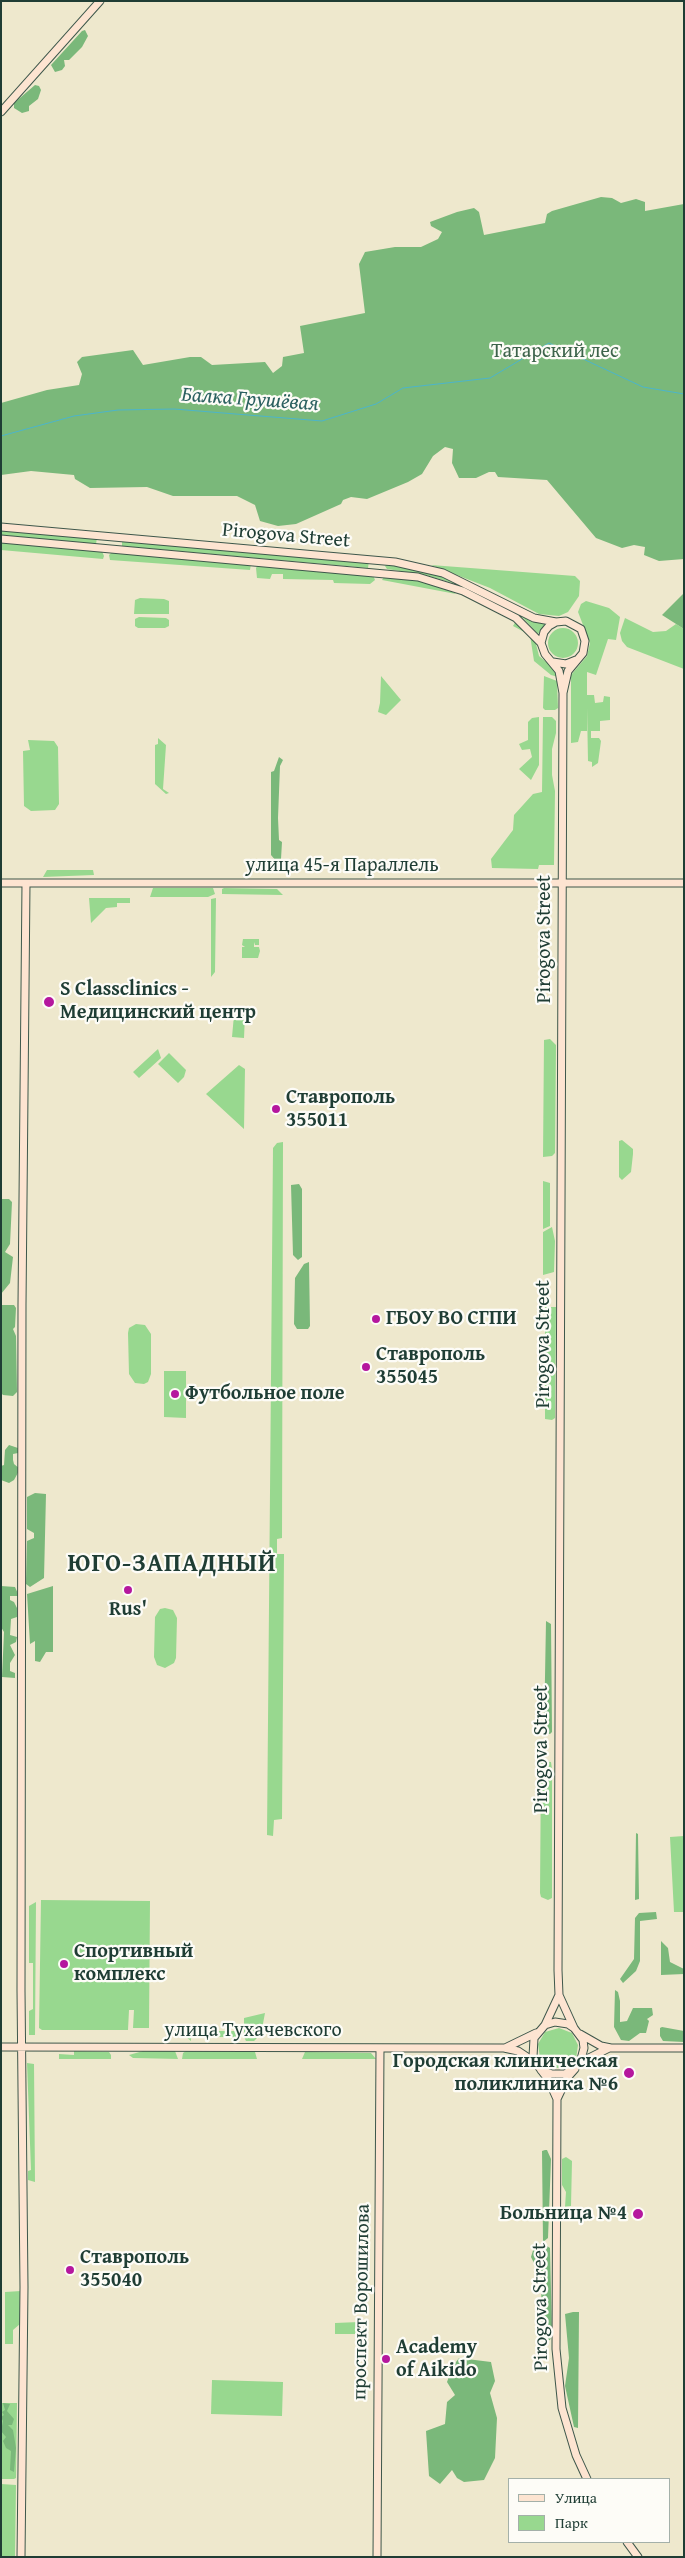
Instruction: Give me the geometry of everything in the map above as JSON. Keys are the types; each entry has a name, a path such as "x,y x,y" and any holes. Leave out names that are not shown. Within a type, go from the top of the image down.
{"main road":[{"path":"1,112 100,1"},
{"name":"Pirogova Street","path":"1,528 395,562 443,573 534,618 556,622 572,622 581,629 586,641 583,654 568,671 563,693"},
{"name":"Pirogova Street","path":"1,538 418,576 463,591 516,618 541,644 545,654 559,671 563,693 559,1995 545,2026"},
{"path":"541,644 546,629 556,622"},
{"path":"552,662 566,664 579,658"},
{"name":"улица 45-я Параллель","path":"1,883 684,883"},
{"path":"21,2557 24,2286 22,2046 22,1196 26,883"},
{"name":"Pirogova Street","path":"559,1995 577,2031"},
{"path":"611,2048 602,2050 580,2063 575,2069 558,2074 541,2070 536,2063 532,2048 538,2031 545,2026 561,2022 600,2046 611,2048 684,2048"},
{"name":"улица Тухачевского","path":"504,2048 528,2038 538,2031"},
{"path":"577,2031 584,2048 580,2063"},
{"name":"улица Тухачевского","path":"1,2047 504,2048 518,2051 536,2063"},
{"name":"проспект Ворошилова","path":"377,2557 380,2048"},
{"name":"Pirogova Street","path":"557,2100 567,2078 575,2069"},
{"name":"Pirogova Street","path":"541,2070 548,2079 557,2100 558,2389 569,2435 587,2478"},
{"path":"628,2543 638,2557"}],"green space":[{"path":"85,30 88,36 82,47 69,60 64,60 65,66 62,70 55,72 51,65"},
{"path":"35,85 39,86 41,90 38,99 29,106 29,111 22,113 14,108 14,103"},
{"name":"Татарский лес","path":"601,197 612,198 621,203 636,199 645,202 645,211 684,204 684,559 659,561 644,555 645,547 634,545 622,548 596,538 547,480 498,477 495,472 489,472 476,478 459,478 452,463 453,449 445,447 433,456 422,474 408,482 367,499 351,497 343,500 341,504 296,524 278,526 260,521 255,505 237,496 173,496 147,487 90,488 75,479 74,475 31,471 1,475 1,403 47,390 79,385 82,374 77,362 82,357 133,350 143,365 190,357 201,357 212,365 265,362 273,373 282,366 283,357 304,353 300,326 365,313 359,264 365,252 395,247 421,247 438,239 442,232 431,226 430,222 474,208 479,212 484,235 545,223 547,214 552,211"},
{"path":"1,530 97,538 96,544 1,535"},
{"path":"122,540 369,561 368,568 122,546"},
{"path":"1,541 101,549 104,556 103,559 1,550"},
{"path":"114,550 251,564 250,570 110,560 109,555"},
{"path":"388,563 445,576 545,624 538,634 523,618 459,585 426,575 387,569 385,566"},
{"path":"258,565 373,575 375,580 370,584 334,583 333,580 283,579 283,574 272,574 270,579 257,578 256,568"},
{"path":"431,565 575,576 580,581 579,596 568,612 559,616 539,614 490,588"},
{"path":"384,577 422,580 445,587 456,594 382,580"},
{"path":"684,593 684,629 662,615"},
{"path":"140,598 169,601 169,614 134,614 135,600"},
{"path":"586,601 609,608 620,617 616,640 608,639 596,675 587,672 587,695 594,695 595,703 603,702 604,696 610,697 610,720 600,721 600,731 591,731 591,738 599,738 601,741 598,763 592,767 592,762 588,761 587,708 587,731 581,731 578,742 571,743 571,675 587,656 590,643 578,612 581,604"},
{"path":"139,617 166,618 169,620 169,626 165,628 138,628 135,626 135,619"},
{"path":"625,618 653,632 666,631 676,624 684,629 684,669 627,647 622,641 620,633"},
{"path":"516,621 530,635 513,626"},
{"path":"563,628 574,632 578,643 574,654 563,658 552,654 548,643 552,632"},
{"path":"530,635 535,640 539,656 555,669 558,677 551,675 534,661"},
{"path":"381,676 401,700 386,715 378,712"},
{"path":"544,676 557,681 558,708 555,710 545,710 543,708"},
{"path":"539,717 539,765 531,780 519,769 532,757 530,749 522,750 519,744 528,740 528,722 532,718"},
{"path":"543,717 552,717 556,721 556,733 552,749 552,775 555,791 554,865 539,865 538,869 492,868 491,859 513,830 514,815 533,794 542,792"},
{"path":"158,738 166,745 163,789 169,793 166,794 155,784 155,745 158,744"},
{"path":"28,740 54,741 58,747 59,804 55,810 31,811 24,806 23,751 30,750"},
{"path":"279,757 283,760 280,766 278,818 279,840 282,842 281,859 276,861 271,855 271,772 274,771"},
{"path":"47,870 93,870 94,875 43,877"},
{"path":"153,888 213,888 215,894 208,897 150,897"},
{"path":"222,889 277,889 283,895 222,894"},
{"path":"89,898 130,898 130,903 117,903 117,907 106,908 91,923"},
{"path":"216,898 215,972 211,977 211,899"},
{"path":"243,939 259,939 259,945 255,945 254,942 254,947 259,947 260,951 258,958 242,958 242,947 245,947 242,945"},
{"path":"234,1015 245,1015 244,1038 232,1037"},
{"path":"550,1039 556,1045 555,1153 552,1156 543,1157 544,1040"},
{"path":"158,1049 161,1058 139,1078 133,1072"},
{"path":"169,1053 186,1070 184,1077 178,1083 158,1064"},
{"path":"239,1065 245,1069 244,1129 206,1094"},
{"path":"622,1140 633,1149 633,1154 631,1172 622,1180 619,1177 619,1141"},
{"path":"283,1142 282,1538 277,1539 277,1554 284,1554 282,1819 274,1820 273,1836 267,1835 273,1148 277,1143"},
{"path":"543,1181 550,1183 550,1226 543,1229"},
{"path":"299,1184 302,1189 302,1257 298,1260 293,1255 291,1185"},
{"path":"1,1199 9,1199 12,1202 10,1244 5,1252 13,1257 10,1283 1,1294"},
{"path":"552,1227 555,1241 554,1272 543,1275 543,1232"},
{"path":"309,1262 310,1326 308,1329 297,1329 294,1324 295,1278 304,1264"},
{"path":"1,1305 14,1305 16,1308 15,1327 13,1329 16,1336 17,1392 13,1396 1,1393"},
{"path":"545,1307 556,1307 555,1418 552,1420 545,1419"},
{"path":"136,1324 145,1325 151,1334 151,1374 148,1382 144,1384 135,1383 129,1374 128,1333 129,1328"},
{"name":"Футбольное поле","path":"164,1371 186,1371 186,1418 164,1417"},
{"path":"9,1445 18,1448 18,1453 13,1454 13,1460 14,1464 20,1469 14,1480 9,1483 1,1480 1,1466 4,1465 5,1450"},
{"path":"35,1493 46,1494 44,1578 30,1587 26,1584 27,1541 34,1538 34,1533 27,1529 27,1497"},
{"path":"1,1586 15,1587 19,1596 10,1596 10,1600 14,1602 17,1608 17,1617 11,1619 10,1635 17,1637 16,1642 10,1645 15,1655 10,1663 10,1671 15,1673 15,1678 2,1677 4,1632 1,1627"},
{"path":"53,1586 53,1652 46,1652 40,1662 35,1661 35,1641 30,1644 27,1594"},
{"path":"160,1609 173,1610 177,1618 176,1658 174,1663 165,1668 157,1665 154,1657 155,1617"},
{"path":"546,1621 551,1624 552,1732 550,1734 544,1732"},
{"path":"541,1761 551,1762 552,1769 552,1898 548,1900 541,1897 540,1893"},
{"path":"636,1833 638,1834 639,1899 635,1900"},
{"path":"684,1836 684,1912 674,1912 670,1837"},
{"path":"41,1900 150,1901 149,2028 133,2028 134,2010 129,2010 128,2030 42,2030 39,2028"},
{"path":"36,1902 35,2035 29,2035 29,2011 33,2009 33,1963 29,1963 29,1906"},
{"path":"656,1912 657,1919 640,1921 640,1961 636,1971 623,1983 620,1979 634,1959 635,1918 639,1913"},
{"path":"661,1941 668,1948 670,1962 684,1969 684,1974 661,1975"},
{"path":"615,1990 618,1992 620,2001 620,2022 627,2021 633,2008 652,2008 653,2015 647,2019 649,2021 646,2033 640,2033 629,2041 621,2040 614,2027"},
{"path":"265,2013 261,2034 254,2041 246,2041 244,2037 244,2018"},
{"path":"559,2028 572,2033 578,2045 576,2059 571,2064 558,2068 551,2067 540,2058 538,2044 545,2032"},
{"path":"660,2028 684,2031 684,2042 663,2041 660,2036"},
{"path":"186,2031 240,2031 239,2038 234,2041 233,2037 191,2037 191,2041 186,2037"},
{"path":"74,2051 109,2052 111,2059 59,2059 59,2054 74,2055"},
{"path":"143,2051 175,2051 178,2059 133,2058 129,2055"},
{"path":"186,2051 255,2052 257,2059 182,2059 183,2053"},
{"path":"305,2052 371,2053 376,2059 302,2059"},
{"path":"27,2063 34,2064 35,2182 28,2180 28,2171 31,2170"},
{"path":"547,2150 551,2159 548,2238 543,2242 542,2151"},
{"path":"566,2157 572,2161 571,2206 565,2207 566,2192 562,2185 562,2159"},
{"path":"547,2246 550,2248 552,2335 550,2340 544,2341 542,2340 541,2277 531,2257 534,2247"},
{"path":"21,2291 20,2324 13,2330 13,2344 5,2344 5,2292"},
{"path":"579,2312 578,2428 574,2427 565,2386 569,2358 565,2314"},
{"path":"359,2322 359,2334 335,2334 335,2323"},
{"path":"459,2358 491,2362 495,2381 490,2393 497,2418 495,2458 484,2480 464,2482 457,2478 452,2470 440,2484 429,2476 426,2431 445,2424 447,2402 455,2395 447,2382 453,2366"},
{"path":"212,2380 283,2382 282,2416 211,2414"},
{"path":"1,2403 17,2403 16,2478 14,2479 1,2479"},
{"path":"3,2403 10,2404 7,2411 14,2419 12,2425 8,2425 13,2430 16,2448 14,2472 10,2470 11,2451 6,2448 3,2441 6,2437 1,2431 3,2421 1,2417 4,2415 2,2412 5,2410"},
{"path":"1,2484 16,2485 15,2557 1,2557"}],"waterway":[{"name":"Балка Грушёвая","path":"1,436 74,416 118,410 174,409 322,421 376,404 403,388 490,378 549,343 643,387 684,394"}],"place":[{"name":"S Classclinics - Медицинский центр","path":"49,1002"},
{"name":"Ставрополь 355011","path":"276,1109"},
{"name":"ГБОУ ВО СГПИ","path":"376,1319"},
{"name":"Ставрополь 355045","path":"366,1367"},
{"name":"Футбольное поле","path":"175,1394"},
{"name":"Rus'","path":"128,1590"},
{"name":"Спортивный комплекс","path":"64,1964"},
{"name":"Городская клиническая поликлиника №6","path":"629,2073"},
{"name":"Больница №4","path":"638,2214"},
{"name":"Ставрополь 355040","path":"70,2270"},
{"name":"Academy of Aikido","path":"386,2359"}],"district":[{"name":"ЮГО-ЗАПАДНЫЙ","path":"172,1565"}]}
